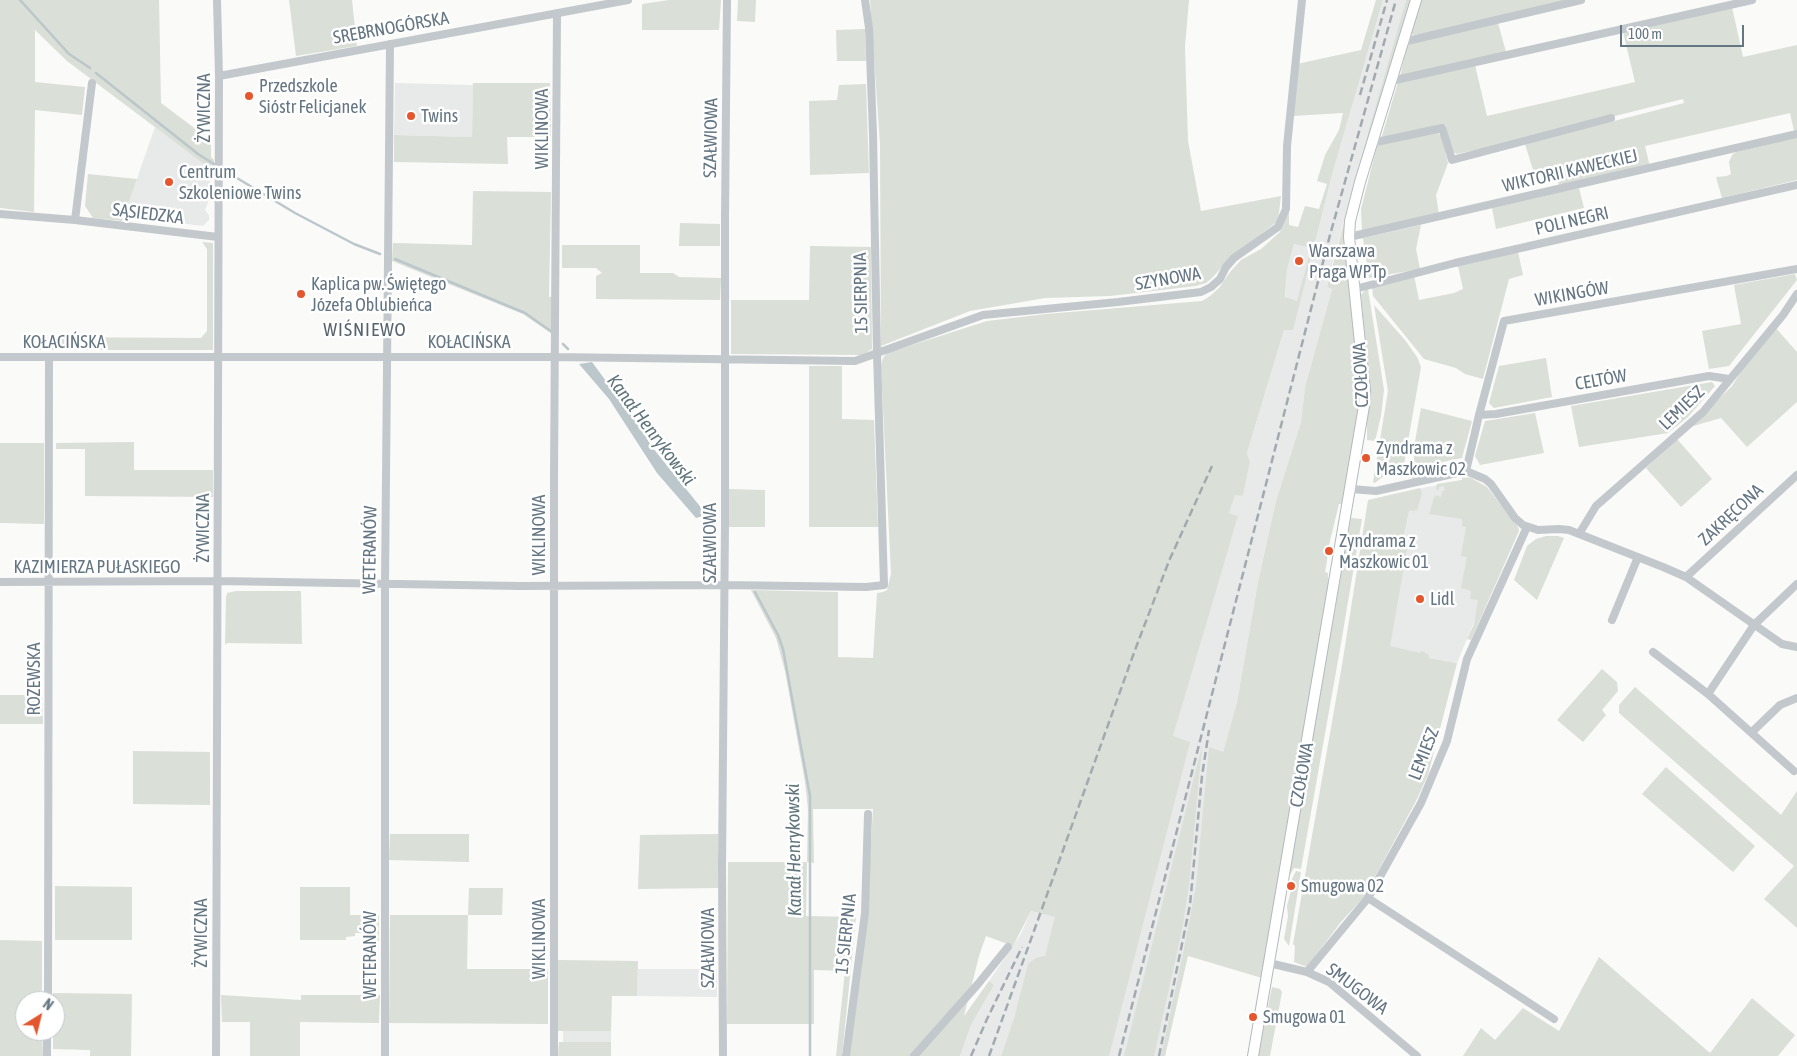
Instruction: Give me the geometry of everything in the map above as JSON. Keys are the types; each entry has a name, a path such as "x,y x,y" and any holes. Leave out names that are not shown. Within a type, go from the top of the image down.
{"street":[{"name":"ŻYWICZNA","path":"216,1056 219,76 217,0"},
{"name":"SREBRNOGÓRSKA","path":"219,76 628,0"},
{"name":"SZAŁWIOWA","path":"723,1056 722,857 727,0"},
{"name":"15 SIERPNIA","path":"866,0 869,28 873,134 884,585"},
{"name":"SZYNOWA","path":"877,353 983,315 1186,294 1200,292 1211,287 1220,279 1226,267 1234,258 1278,227 1286,209 1287,146 1302,0"},
{"name":"CZOŁOWA","path":"1253,1056 1351,490 1365,397 1350,237 1352,210 1416,0"},
{"path":"1403,42 1581,0"},
{"path":"1391,81 1752,0"},
{"name":"WIKLINOWA","path":"554,1056 557,13"},
{"name":"WETERANÓW","path":"385,1056 384,584 390,44"},
{"path":"75,220 92,83"},
{"path":"1372,143 1442,128 1452,160 1611,118"},
{"name":"WIKTORII KAWECKIEJ","path":"1350,237 1797,134"},
{"name":"POLI NEGRI","path":"1355,289 1455,263 1797,185"},
{"name":"SĄSIEDZKA","path":"0,214 75,220 218,237"},
{"name":"WIKINGÓW","path":"1466,471 1504,321 1797,269"},
{"name":"LEMIESZ","path":"1579,534 1596,506 1703,412 1783,315 1797,294"},
{"name":"KOŁACIŃSKA","path":"0,357 218,358 387,356 855,361 877,353"},
{"name":"ROZEWSKA","path":"48,991 49,357"},
{"name":"CELTÓW","path":"1479,415 1496,414 1709,376 1729,379"},
{"path":"1351,490 1376,491 1466,471 1491,484 1515,518 1527,527 1538,530 1559,529 1579,534 1686,577 1782,644 1797,647"},
{"name":"ZAKRĘCONA","path":"1686,577 1797,475"},
{"name":"LEMIESZ","path":"1307,972 1368,898 1421,804 1447,741 1467,659 1527,527"},
{"path":"1612,620 1638,557"},
{"name":"KAZIMIERZA PUŁASKIEGO","path":"0,582 218,581 554,586 724,585 866,587 884,585"},
{"path":"1708,694 1754,625 1797,584"},
{"path":"1653,652 1708,694 1794,771"},
{"path":"1752,732 1780,705 1797,698"},
{"name":"15 SIERPNIA","path":"846,1056 865,912 868,814"},
{"path":"1368,898 1554,1019"},
{"path":"914,1056 1008,947"},
{"name":"SMUGOWA","path":"1269,963 1307,972 1329,982 1417,1056"},
{"path":"47,1041 47,1056"}],"shaded area":[{"path":"0,0 159,0 161,103 205,136 211,136 211,157 214,160 214,168 204,164 67,61 35,30 35,82 85,87 82,115 35,110 34,212 0,208"},
{"path":"289,0 352,0 357,46 296,56"},
{"path":"669,0 721,0 719,30 642,30 642,4"},
{"path":"738,0 756,0 755,22 737,21"},
{"path":"870,0 1189,0 1185,47 1188,141 1201,211 1281,196 1278,221 1231,257 1206,283 1196,286 1110,296 1045,298 970,311 881,346 880,144"},
{"path":"1376,0 1383,0 1333,171 1293,330 1284,330 1247,453 1250,462 1243,496 1235,495 1229,513 1238,516 1173,736 1190,742 1109,1056 1001,1056 1015,1015 1028,964 1036,958 1045,956 1055,917 1031,911 1013,946 986,936 964,1016 989,981 994,985 971,1025 960,1056 849,1056 867,916 873,809 813,809 814,863 807,862 808,809 805,782 785,671 776,638 751,590 838,592 838,657 873,658 877,593 887,590 891,574 881,366 883,358 887,353 987,321 1046,314 1202,301 1210,296 1219,288 1241,260 1261,249 1280,232 1289,211 1289,225 1298,227 1305,206 1319,209 1327,184 1317,181 1325,155 1339,130 1343,113 1293,116 1297,64 1361,50","holes":["1294,244 1311,248 1297,301 1285,297 1287,270"]},
{"path":"1383,0 1406,0 1330,273 1327,287 1332,289 1305,387 1301,422 1276,501 1258,582 1237,702 1210,798 1197,910 1165,1056 1093,1056 1153,807 1209,609 1238,516 1229,513 1235,494 1243,496 1250,462 1247,453 1284,330 1287,270 1294,244 1311,248 1303,278 1306,279 1333,171"},
{"path":"1406,0 1411,0 1344,224 1361,405 1342,504 1339,504 1329,545 1327,545 1325,553 1328,554 1325,572 1328,573 1328,596 1262,978 1188,956 1165,1056 1161,1056 1196,886 1209,747 1223,752 1237,702 1258,582 1276,501 1301,422 1305,387 1332,289 1327,287 1370,125"},
{"path":"1421,0 1567,0 1472,24 1414,35 1411,34"},
{"path":"1732,7 1743,57 1797,45 1797,130 1794,131 1790,113 1645,146 1650,167 1559,186 1556,168 1534,173 1525,144 1684,103 1683,99 1456,154 1452,151 1445,125 1381,139 1398,82 1475,65 1487,116 1635,82 1623,32"},
{"path":"1498,23 1506,52 1400,76 1408,43"},
{"path":"865,29 866,61 837,61 836,30"},
{"path":"395,83 473,85 472,137 394,135"},
{"path":"473,83 550,83 551,137 507,137 508,164 394,162 394,135 472,137"},
{"path":"866,84 869,173 810,175 809,101 837,100 839,85"},
{"path":"155,127 210,168 210,197 205,210 209,215 209,220 203,226 124,216"},
{"path":"1437,132 1441,136 1448,163 1436,195 1439,215 1362,231 1361,209 1377,146"},
{"path":"1797,137 1797,180 1722,198 1716,177 1731,174 1729,162 1732,155 1736,152"},
{"path":"88,174 137,179 122,221 93,218 85,206"},
{"path":"1579,188 1584,208 1496,229 1492,208"},
{"path":"473,191 551,192 549,297 553,297 552,334 523,314 392,261 393,243 472,245"},
{"path":"680,223 720,224 720,246 679,246"},
{"path":"1421,225 1416,249 1420,269 1369,278 1363,238"},
{"path":"202,242 213,243 213,350 29,350 30,337 201,338 207,331 207,249"},
{"path":"562,245 640,245 640,273 673,273 679,277 721,278 720,300 596,299 596,276 602,273 596,268 562,268"},
{"path":"810,246 871,247 872,349 863,355 731,354 731,300 809,300"},
{"path":"1518,252 1523,275 1509,279 1483,379 1465,374 1456,368 1424,359 1373,296 1372,286 1414,275 1419,300 1454,293 1463,289 1458,266"},
{"path":"1795,274 1797,280 1729,366 1709,369 1702,331 1741,324 1734,285"},
{"path":"1368,289 1384,390 1381,416 1375,441 1367,440 1370,392 1361,295"},
{"path":"1374,305 1405,340 1417,357 1421,367 1403,470 1386,474 1375,483 1373,482 1388,391"},
{"path":"1775,327 1797,352 1797,402 1747,447 1721,418 1690,427 1732,386 1745,365"},
{"path":"1546,358 1552,397 1494,408 1489,403 1499,366"},
{"path":"592,362 652,447 707,515 696,518 657,473 609,399 579,364"},
{"path":"809,366 842,366 842,419 874,420 878,527 809,527"},
{"path":"1712,382 1715,386 1688,417 1668,433 1579,447 1571,406"},
{"path":"1421,408 1472,421 1462,458 1414,468 1414,447"},
{"path":"1535,413 1544,453 1480,465 1475,456 1485,421"},
{"path":"1677,439 1712,479 1681,507 1646,468"},
{"path":"134,442 134,470 213,470 213,497 85,496 85,449 56,449 56,443"},
{"path":"0,443 44,443 44,524 0,523"},
{"path":"1451,463 1454,470 1413,479 1410,477 1409,472"},
{"path":"1462,477 1471,478 1487,487 1518,527 1519,531 1471,640 1467,639 1474,624 1478,600 1470,599 1471,591 1461,588 1467,557 1461,556 1466,527 1462,526 1462,519 1429,514 1435,495 1441,497 1442,491 1445,490 1444,486 1439,487 1439,490 1436,489 1437,484 1462,480"},
{"path":"1465,480 1483,600 1457,663 1386,650 1409,510 1417,489"},
{"path":"1420,488 1422,493 1417,510 1409,511 1403,542 1408,543 1390,646 1420,653 1421,651 1429,655 1429,658 1457,663 1428,775 1416,801 1364,897 1341,922 1307,967 1294,962 1295,946 1293,944 1342,665 1368,500"},
{"path":"728,489 765,490 765,527 728,527"},
{"path":"1351,518 1362,519 1340,649 1301,869 1294,868 1288,878"},
{"path":"1546,536 1564,538 1537,600 1514,580 1527,546 1536,539"},
{"path":"236,591 301,591 302,644 227,643 225,645 226,597 227,593"},
{"path":"1602,669 1617,682 1618,691 1602,710 1606,715 1583,742 1557,720"},
{"path":"1635,687 1781,815 1797,791 1797,928 1764,899 1794,866 1619,713 1619,705"},
{"path":"0,695 42,695 43,724 0,724"},
{"path":"1202,746 1189,885 1182,930 1154,1056 1124,1056"},
{"path":"133,751 210,752 210,805 133,804"},
{"path":"1666,767 1755,846 1733,872 1642,794"},
{"path":"390,834 469,834 469,862 389,860"},
{"path":"718,834 718,888 638,889 640,835"},
{"path":"728,862 807,862 806,916 856,917 842,1056 836,1056 845,971 814,970 814,1024 727,1024"},
{"path":"1296,871 1301,872 1289,946 1284,939 1288,916 1287,906 1293,883 1292,879"},
{"path":"55,886 132,887 132,940 55,940"},
{"path":"300,887 350,887 350,915 379,915 379,941 372,941 372,933 355,933 355,936 346,937 346,940 300,940"},
{"path":"469,888 503,888 502,915 468,915"},
{"path":"1031,911 1056,917 1045,956 1015,1015 1001,1056 960,1056 971,1025 994,985 989,981 1021,934"},
{"path":"390,915 468,915 467,969 548,969 548,1024 389,1023"},
{"path":"0,940 42,941 42,991 15,991 15,1041 42,1041 43,1056 0,1056"},
{"path":"1599,957 1710,1053 1752,998 1795,1035 1778,1056 1463,1056 1481,1028 1495,1040 1523,1008 1559,1031"},
{"path":"558,960 638,961 637,996 612,996 611,1031 558,1031"},
{"path":"638,969 717,969 717,997 637,996"},
{"path":"1272,987 1280,989 1282,992 1270,1056 1258,1056"},
{"path":"65,993 132,994 131,1056 90,1056 90,1050 53,1049 53,1041 65,1041"},
{"path":"221,995 301,1000 301,995 380,995 379,1023 300,1022 300,1056 250,1056 250,1022 222,1022"},
{"path":"563,1031 611,1031 611,1042 563,1042"},
{"path":"559,1042 611,1042 611,1056 558,1056"}],"waterway":[{"name":"Kanał Henrykowski","path":"20,0 69,54 90,68"},
{"name":"Kanał Henrykowski","path":"96,73 198,154 214,164"},
{"name":"Kanał Henrykowski","path":"227,172 295,213 354,244 380,254"},
{"name":"Kanał Henrykowski","path":"395,259 525,313 552,332"},
{"name":"Kanał Henrykowski","path":"563,344 568,349"},
{"name":"Kanał Henrykowski","path":"755,592 778,635 783,649 810,796 810,1056"}],"railway":[{"path":"1360,95 1387,0"},
{"path":"1119,1056 1330,235 1396,0"},
{"path":"989,1056 1135,650 1169,561 1212,466"},
{"path":"1159,1056 1190,905 1202,776 1209,730"},
{"path":"971,1056 1022,947"}],"place":[{"name":"Przedszkole Sióstr Felicjanek","path":"249,96"},
{"name":"Twins","path":"411,116"},
{"name":"Centrum Szkoleniowe Twins","path":"169,182"},
{"name":"Warszawa Praga WPTp","path":"1299,261"},
{"name":"Kaplica pw. Świętego Józefa Oblubieńca","path":"301,294"},
{"name":"Zyndrama z Maszkowic 02","path":"1366,458"},
{"name":"Zyndrama z Maszkowic 01","path":"1329,551"},
{"name":"Lidl","path":"1420,599"},
{"name":"Smugowa 02","path":"1291,886"},
{"name":"Smugowa 01","path":"1253,1017"}],"district":[{"name":"WIŚNIEWO","path":"365,330"}]}
